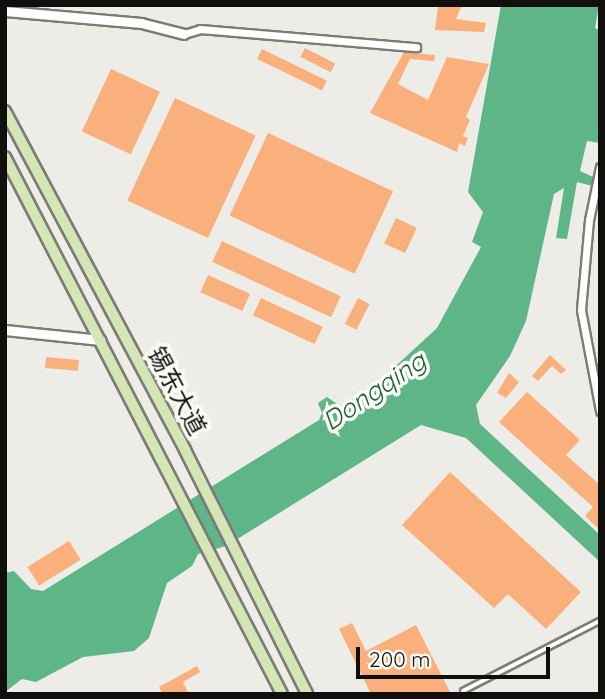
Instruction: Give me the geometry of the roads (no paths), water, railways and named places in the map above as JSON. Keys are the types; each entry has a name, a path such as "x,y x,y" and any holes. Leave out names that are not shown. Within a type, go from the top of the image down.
{"main road":[{"name":"锡东大道","path":"5,111 203,487 307,694"},
{"path":"5,157 282,694"}],"street":[{"path":"5,11 47,9 141,23 184,34 200,29 416,47"},
{"path":"600,167 589,220 581,310 600,411"},
{"path":"5,330 100,340"}],"lane":[{"path":"463,691 600,621"}],"water":[{"name":"Dongqing","path":"501,5 599,5 595,28 600,30 600,143 587,141 580,171 600,180 600,188 577,182 567,239 556,238 564,188 554,194 526,321 510,356 476,405 480,424 600,535 600,562 466,438 421,425 226,546 198,554 192,566 167,583 149,638 134,651 83,657 36,682 22,679 5,692 5,573 14,571 31,589 43,591 319,420 322,413 318,403 327,397 340,406 373,387 437,328 481,247 472,242 483,212 468,192"}]}
